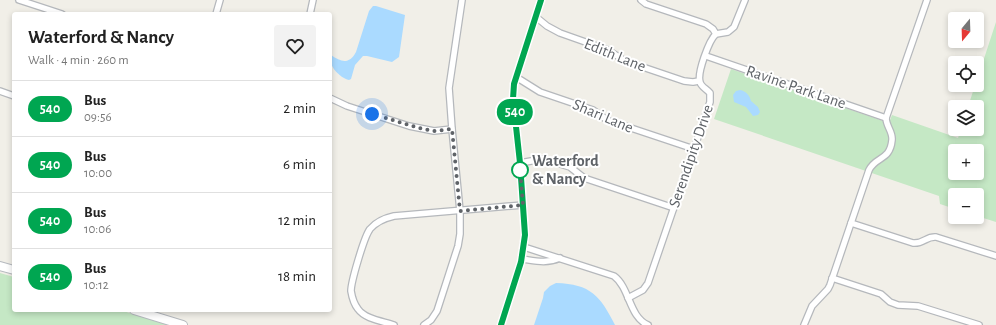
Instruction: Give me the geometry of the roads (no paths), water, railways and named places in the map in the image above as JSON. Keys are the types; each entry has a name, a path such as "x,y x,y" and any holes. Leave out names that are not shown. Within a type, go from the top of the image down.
{"street":[{"path":"19,0 56,12"},
{"path":"217,12 220,0"},
{"path":"310,12 313,0"},
{"path":"424,325 431,320 437,311 460,238 460,211 449,88 462,0"},
{"path":"501,325 522,259 525,235 520,163 513,99 514,84 541,0"},
{"path":"641,0 646,4 706,24 713,29 716,34 728,32 734,28 745,0"},
{"path":"804,325 812,306 828,289 871,165 882,159 889,151 891,146 892,136 886,122 886,118 927,0"},
{"name":"Edith Lane","path":"536,17 553,30 608,50 625,61 684,81 699,81"},
{"name":"Serendipity Drive","path":"628,298 639,293 646,287 694,149 711,97 708,90 699,81 700,73 710,42 716,34"},
{"name":"Ravine Park Lane","path":"706,56 886,118"},
{"name":"Shari Lane","path":"516,77 540,92 593,110 607,120 694,149"},
{"path":"0,91 12,95"},
{"path":"332,99 348,106 416,128 434,131 452,129"},
{"path":"520,163 542,159 547,160 570,167 584,178 674,208"},
{"path":"394,325 363,314 357,307 351,291 352,283 370,229 377,223 389,217 523,205"},
{"path":"851,223 914,243 922,243 928,238 936,237 996,256"},
{"path":"524,247 614,276 620,282 639,320 648,325"},
{"path":"522,259 551,262 560,258"},
{"path":"0,266 12,269"},
{"path":"832,278 881,294 890,302 898,305 918,306 978,325"},
{"path":"141,312 183,325"}],"water":[{"path":"373,6 376,6 405,15 399,57 392,62 363,56 355,65 351,79 345,79 338,74 333,67 332,56 341,61 348,61 351,59 356,52 369,11"},
{"path":"736,91 744,91 750,97 751,101 758,107 760,112 758,115 753,116 746,107 734,102 733,95"},
{"path":"556,283 578,286 586,289 599,299 615,325 534,325 544,292"}],"place":[{"name":"Waterford & Nancy","path":"520,170"}]}
